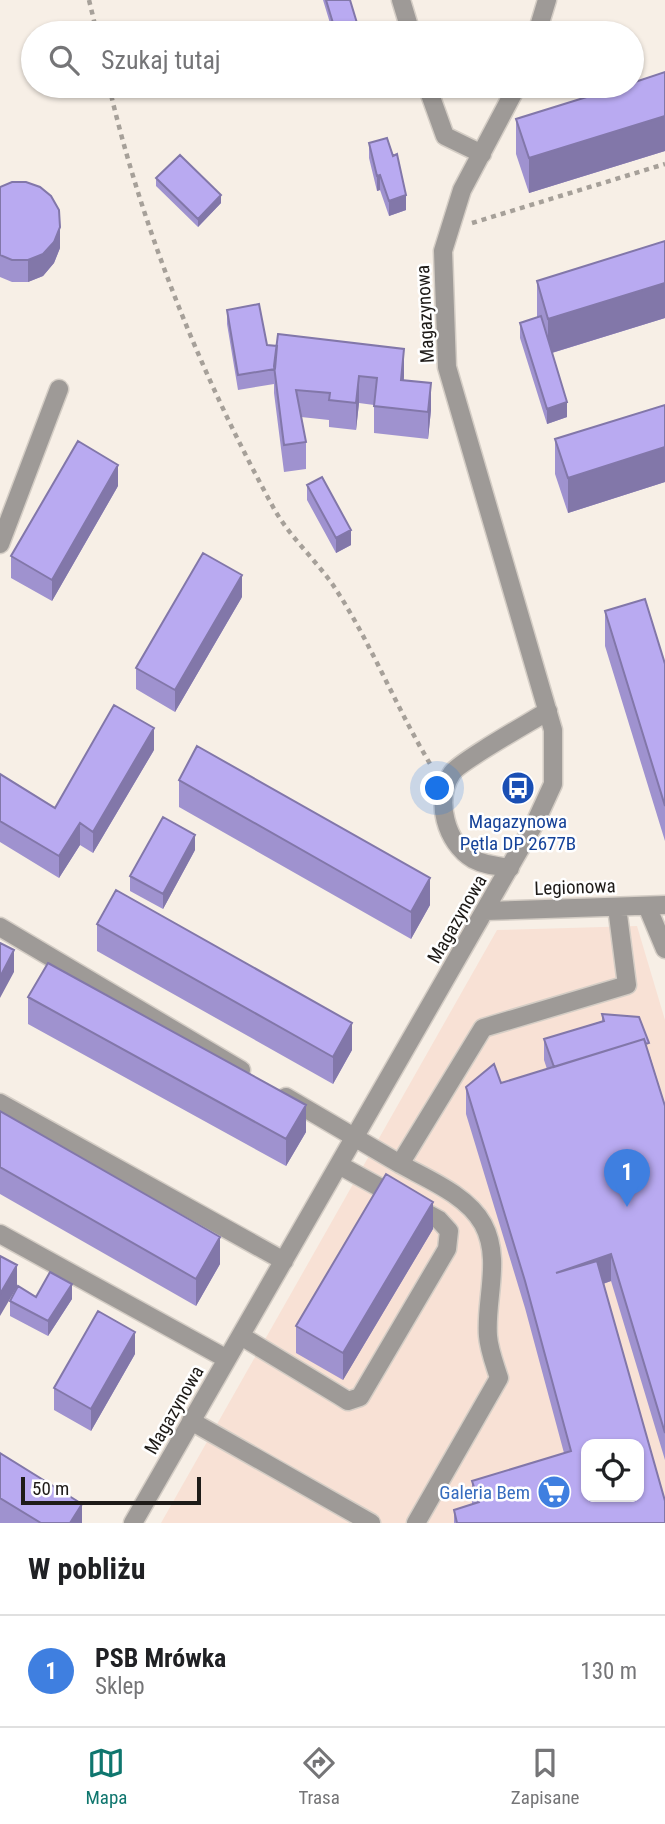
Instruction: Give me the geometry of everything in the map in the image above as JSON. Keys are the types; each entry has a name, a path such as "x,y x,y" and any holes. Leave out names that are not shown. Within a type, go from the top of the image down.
{"street":[{"path":"401,0 407,21"},
{"path":"541,21 547,0"},
{"path":"431,98 445,136 482,154"},
{"name":"Magazynowa","path":"133,1523 510,869 553,784 555,758 548,711 447,367 443,251 462,190 511,98"},
{"path":"0,544 59,388"},
{"path":"510,869 471,858 457,844 447,827 444,808 446,789 453,771 548,711"},
{"name":"Legionowa","path":"485,911 665,905"},
{"path":"647,906 665,948"},
{"path":"400,1164 483,1028 627,985 617,907"},
{"path":"0,927 457,1197 483,1223 491,1250 492,1287 488,1337 499,1378 416,1523"},
{"path":"0,1103 284,1261"},
{"path":"241,1336 348,1401 360,1397 447,1249 449,1231 439,1220 339,1165"},
{"path":"0,1234 227,1359"},
{"path":"191,1421 371,1523"}],"path":[{"path":"89,0 94,21"},
{"path":"113,98 159,254 184,319 239,438 273,508 333,586 415,739 446,789"},
{"path":"449,230 665,164"}],"shaded area":[{"path":"637,926 665,1020 665,1523 161,1523 497,930"}],"building":[{"path":"326,0 350,0 356,21 332,21"},
{"path":"665,72 665,116 529,158 516,119 583,98 644,98 644,79"},
{"path":"387,138 393,156 397,154 406,195 389,201 380,175 377,176 369,143"},
{"path":"180,155 221,195 198,219 156,178"},
{"path":"12,182 26,182 40,187 51,196 59,210 60,227 54,242 43,254 28,260 12,260 0,255 0,187"},
{"path":"665,241 665,283 548,319 537,281"},
{"path":"259,304 267,345 277,346 275,369 238,375 227,310"},
{"path":"541,316 567,402 547,409 520,323"},
{"path":"278,334 404,349 401,380 431,383 428,412 374,406 377,378 359,376 356,403 329,400 330,393 296,390 306,442 284,445 274,366"},
{"path":"665,405 665,447 568,478 555,439"},
{"path":"78,441 118,465 52,580 11,556"},
{"path":"322,477 351,530 336,538 307,485"},
{"path":"203,553 242,575 175,690 136,668"},
{"path":"645,599 665,664 665,806 605,611"},
{"path":"114,705 154,728 93,832 80,823 59,856 0,821 0,774 55,808"},
{"path":"197,746 430,878 411,912 179,780"},
{"path":"163,817 195,835 163,894 130,876"},
{"path":"116,890 352,1023 333,1057 97,924"},
{"path":"0,943 14,950 0,977"},
{"path":"48,963 306,1105 286,1139 28,997"},
{"path":"602,1014 639,1017 649,1043 646,1044 644,1039 554,1067 544,1039 604,1021"},
{"path":"644,1039 665,1106 665,1433 611,1254 556,1273 597,1261 665,1501 665,1523 457,1523 454,1510 479,1502 472,1481 571,1451 525,1281 466,1087 494,1064 501,1083"},
{"path":"0,1111 220,1237 196,1279 0,1167"},
{"path":"386,1174 433,1202 343,1353 296,1326"},
{"path":"0,1256 17,1265 0,1294"},
{"path":"50,1272 72,1284 48,1321 10,1301 18,1286 36,1297"},
{"path":"98,1311 135,1332 91,1409 54,1388"},
{"path":"0,1453 82,1504 70,1523 41,1523 0,1498"}],"place":[{"name":"Magazynowa Pętla DP 2677B","path":"518,788"},
{"name":"PSB Mrówka","path":"627,1207"},
{"name":"Galeria Bem","path":"554,1492"}]}
